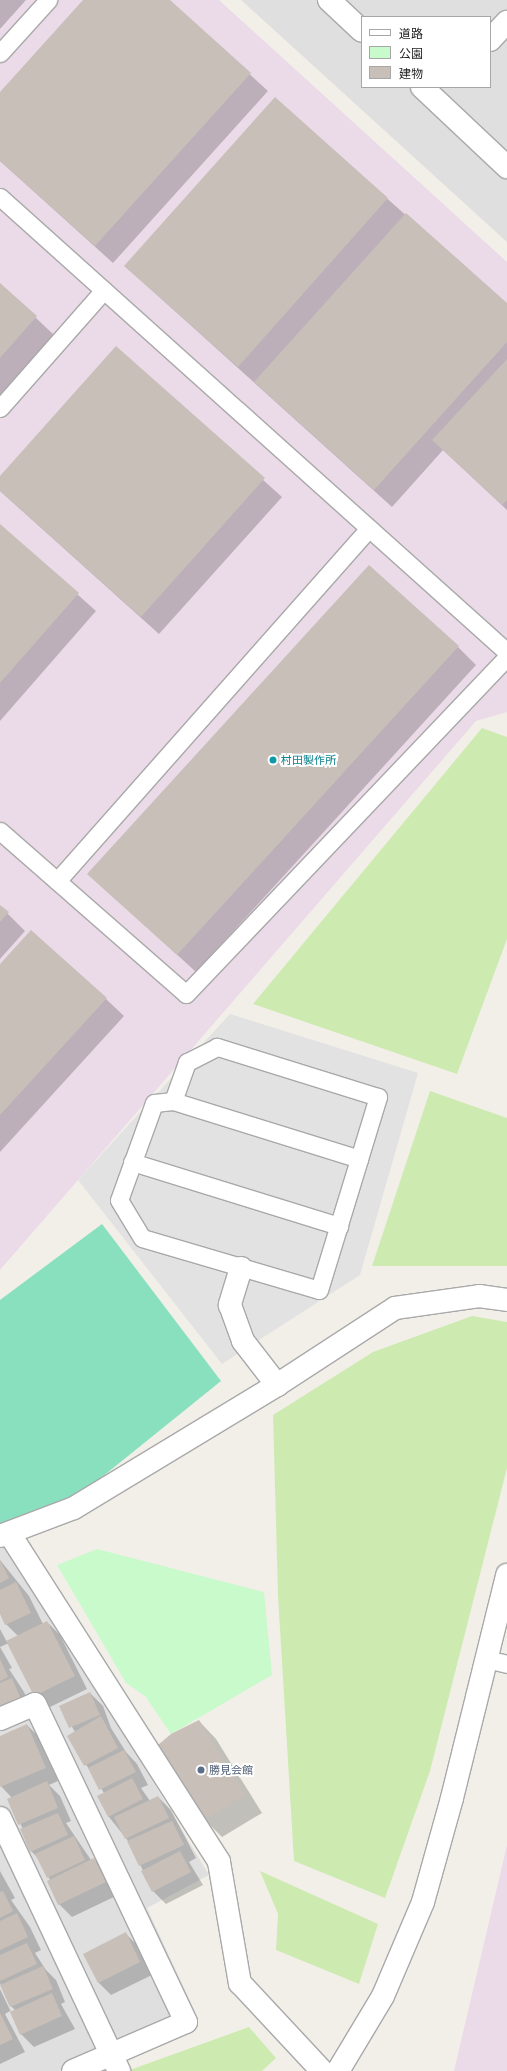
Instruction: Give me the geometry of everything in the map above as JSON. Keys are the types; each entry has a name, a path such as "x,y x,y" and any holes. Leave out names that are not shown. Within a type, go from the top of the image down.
{"street":[{"path":"338,3 361,30"},
{"path":"491,39 507,22"},
{"path":"435,91 507,167"},
{"path":"241,1268 230,1305 243,1340 277,1384"},
{"path":"322,2071 240,1983 219,1862 5,1535 74,1508 277,1384 395,1308 479,1296 507,1300"},
{"path":"338,2071 383,1996 423,1902 507,1575"},
{"path":"0,1719 35,1704 186,2022 115,2062 73,2071"},
{"path":"0,1818 115,2062"}],"lane":[{"path":"0,53 48,0"},
{"path":"0,197 507,652"},
{"path":"0,408 104,290"},
{"path":"57,881 369,528"},
{"path":"0,831 186,994 507,657"},
{"path":"173,1102 187,1062 217,1047 378,1097 319,1290 142,1238 119,1200 154,1103 173,1102 359,1159"},
{"path":"132,1162 339,1226"},
{"path":"486,1659 507,1664"}],"shaded area":[{"path":"0,0 219,0 507,262 507,712 476,721 0,1270"},
{"path":"241,0 507,0 507,242"},
{"path":"230,1014 418,1073 360,1275 222,1364 78,1180"},
{"path":"0,1527 209,1875 147,1908 196,2014 63,2071 0,2071"},
{"path":"507,1845 507,2071 454,2071"}],"green space":[{"path":"482,728 507,737 507,939 457,1074 253,1004"},
{"path":"430,1091 507,1118 507,1266 372,1266"},
{"path":"102,1224 221,1381 71,1502 2,1526 0,1523 0,1300"},
{"path":"472,1316 507,1322 507,1468 430,1771 385,1898 294,1861 278,1596 273,1415 373,1352"},
{"path":"97,1549 264,1592 272,1675 171,1734 145,1696 126,1683 57,1565"},
{"path":"260,1871 378,1924 359,1984 276,1950 278,1914"},
{"path":"249,2027 276,2058 262,2071 127,2071"}],"building":[{"path":"83,0 170,0 251,73 95,246 0,161 0,92"},
{"path":"275,97 388,198 238,367 124,266"},
{"path":"406,213 507,303 507,342 374,490 254,382"},
{"path":"0,283 37,316 0,358"},
{"path":"116,346 265,478 141,617 0,491 0,476"},
{"path":"507,359 507,500 502,505 432,440"},
{"path":"0,524 79,593 0,683"},
{"name":"村田製作所","path":"369,565 459,646 177,955 87,874"},
{"path":"0,905 9,912 0,922"},
{"path":"31,930 107,998 0,1115 0,964"},
{"path":"0,1560 9,1578 0,1583"},
{"path":"16,1582 31,1613 5,1625 0,1614 0,1590"},
{"path":"47,1621 75,1676 34,1696 6,1641"},
{"path":"0,1659 8,1677 0,1681"},
{"path":"12,1678 22,1702 0,1711 0,1683"},
{"path":"90,1692 100,1715 69,1728 59,1706"},
{"path":"101,1716 118,1748 84,1766 67,1736"},
{"name":"勝見会館","path":"199,1720 245,1795 204,1820 158,1745 171,1734"},
{"path":"27,1724 46,1768 0,1787 0,1736"},
{"path":"124,1750 136,1772 99,1790 88,1768"},
{"path":"132,1778 143,1799 108,1817 97,1796"},
{"path":"47,1781 58,1808 18,1825 7,1799"},
{"path":"158,1796 169,1818 125,1839 114,1817"},
{"path":"58,1813 68,1835 30,1852 20,1829"},
{"path":"172,1821 184,1845 139,1866 127,1841"},
{"path":"74,1836 85,1860 47,1878 35,1854"},
{"path":"180,1851 191,1872 152,1892 141,1871"},
{"path":"94,1858 106,1882 58,1905 47,1881"},
{"path":"3,1891 13,1911 0,1918 0,1892"},
{"path":"17,1913 28,1937 0,1950 0,1921"},
{"path":"126,1932 140,1962 98,1983 83,1954"},
{"path":"27,1943 37,1964 0,1981 0,1955"},
{"path":"43,1966 53,1989 10,2007 0,1985"},
{"path":"52,1993 62,2016 20,2035 10,2012"},
{"path":"0,2013 13,2039 0,2045"}],"place":[{"name":"村田製作所","path":"273,760"},
{"name":"勝見会館","path":"201,1770"}]}
